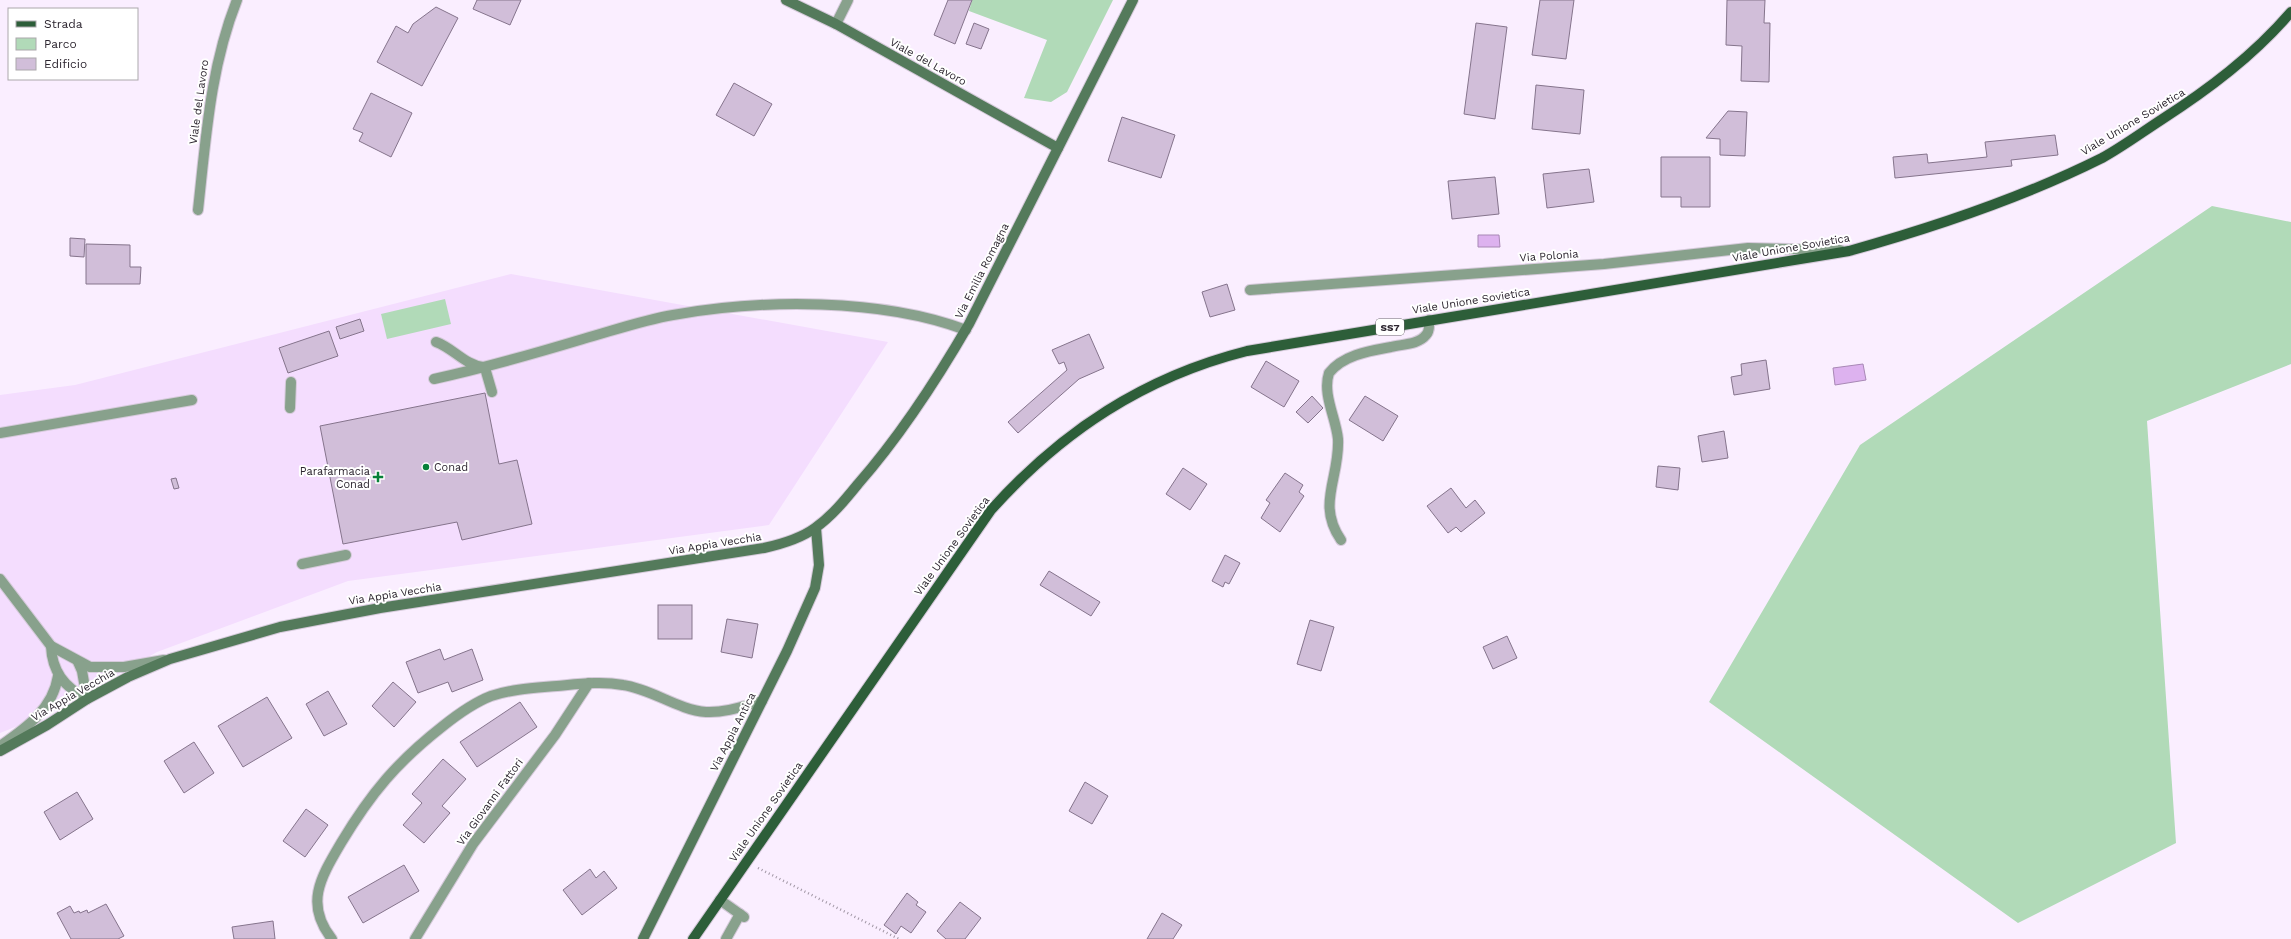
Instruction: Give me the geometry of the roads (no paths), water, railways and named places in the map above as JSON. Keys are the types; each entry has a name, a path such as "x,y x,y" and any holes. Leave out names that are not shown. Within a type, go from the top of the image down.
{"main road":[{"name":"Viale del Lavoro","path":"786,0 836,24 1058,148"},
{"name":"Via Emilia Romagna","path":"816,528 835,511 898,436 924,399 966,330 1133,0"},
{"name":"Viale Unione Sovietica","path":"693,939 978,528 1018,481 1064,439 1102,413 1171,376 1219,358 1269,347 1849,251 1966,215 2058,178 2104,157 2222,78 2254,51 2291,12"},
{"name":"Via Appia Vecchia","path":"0,751 47,725 87,698 128,677 170,659 280,626 380,608 764,548 796,538 816,528"},
{"name":"Via Appia Antica","path":"643,939 787,651 816,582 819,553 816,528"}],"street":[{"name":"Viale del Lavoro","path":"198,210 213,80 220,48 237,0"},
{"path":"836,24 848,0"},
{"name":"Via Polonia","path":"1250,290 1604,264 1748,248 1794,248 1849,251"},
{"path":"434,379 485,368 672,315 723,308 811,304 880,310 939,320 966,330"},
{"path":"1341,540 1332,524 1328,511 1338,444 1335,420 1327,392 1329,373 1338,364 1348,358 1422,339 1428,332 1429,320"},
{"path":"436,342 447,345 468,362 485,368"},
{"path":"485,368 492,392"},
{"path":"290,408 291,382"},
{"path":"0,433 192,400"},
{"path":"302,564 346,555"},
{"path":"0,579 51,646 64,651 78,662 90,667 104,669 170,659"},
{"path":"51,646 52,658 58,676 72,690 87,698"},
{"path":"78,662 82,671 87,698"},
{"path":"0,746 23,730 44,710 56,688 58,676"},
{"path":"332,939 318,913 316,898 320,882 329,862 368,799 410,754 460,712 492,696 530,688 589,683 634,687 704,712 721,711 762,701"},
{"name":"Via Giovanni Fattori","path":"415,939 473,844 555,735 589,683"},
{"path":"720,900 742,915 726,939"}],"place":[{"name":"Conad","path":"426,467"},
{"name":"Parafarmacia Conad","path":"378,477"}]}
